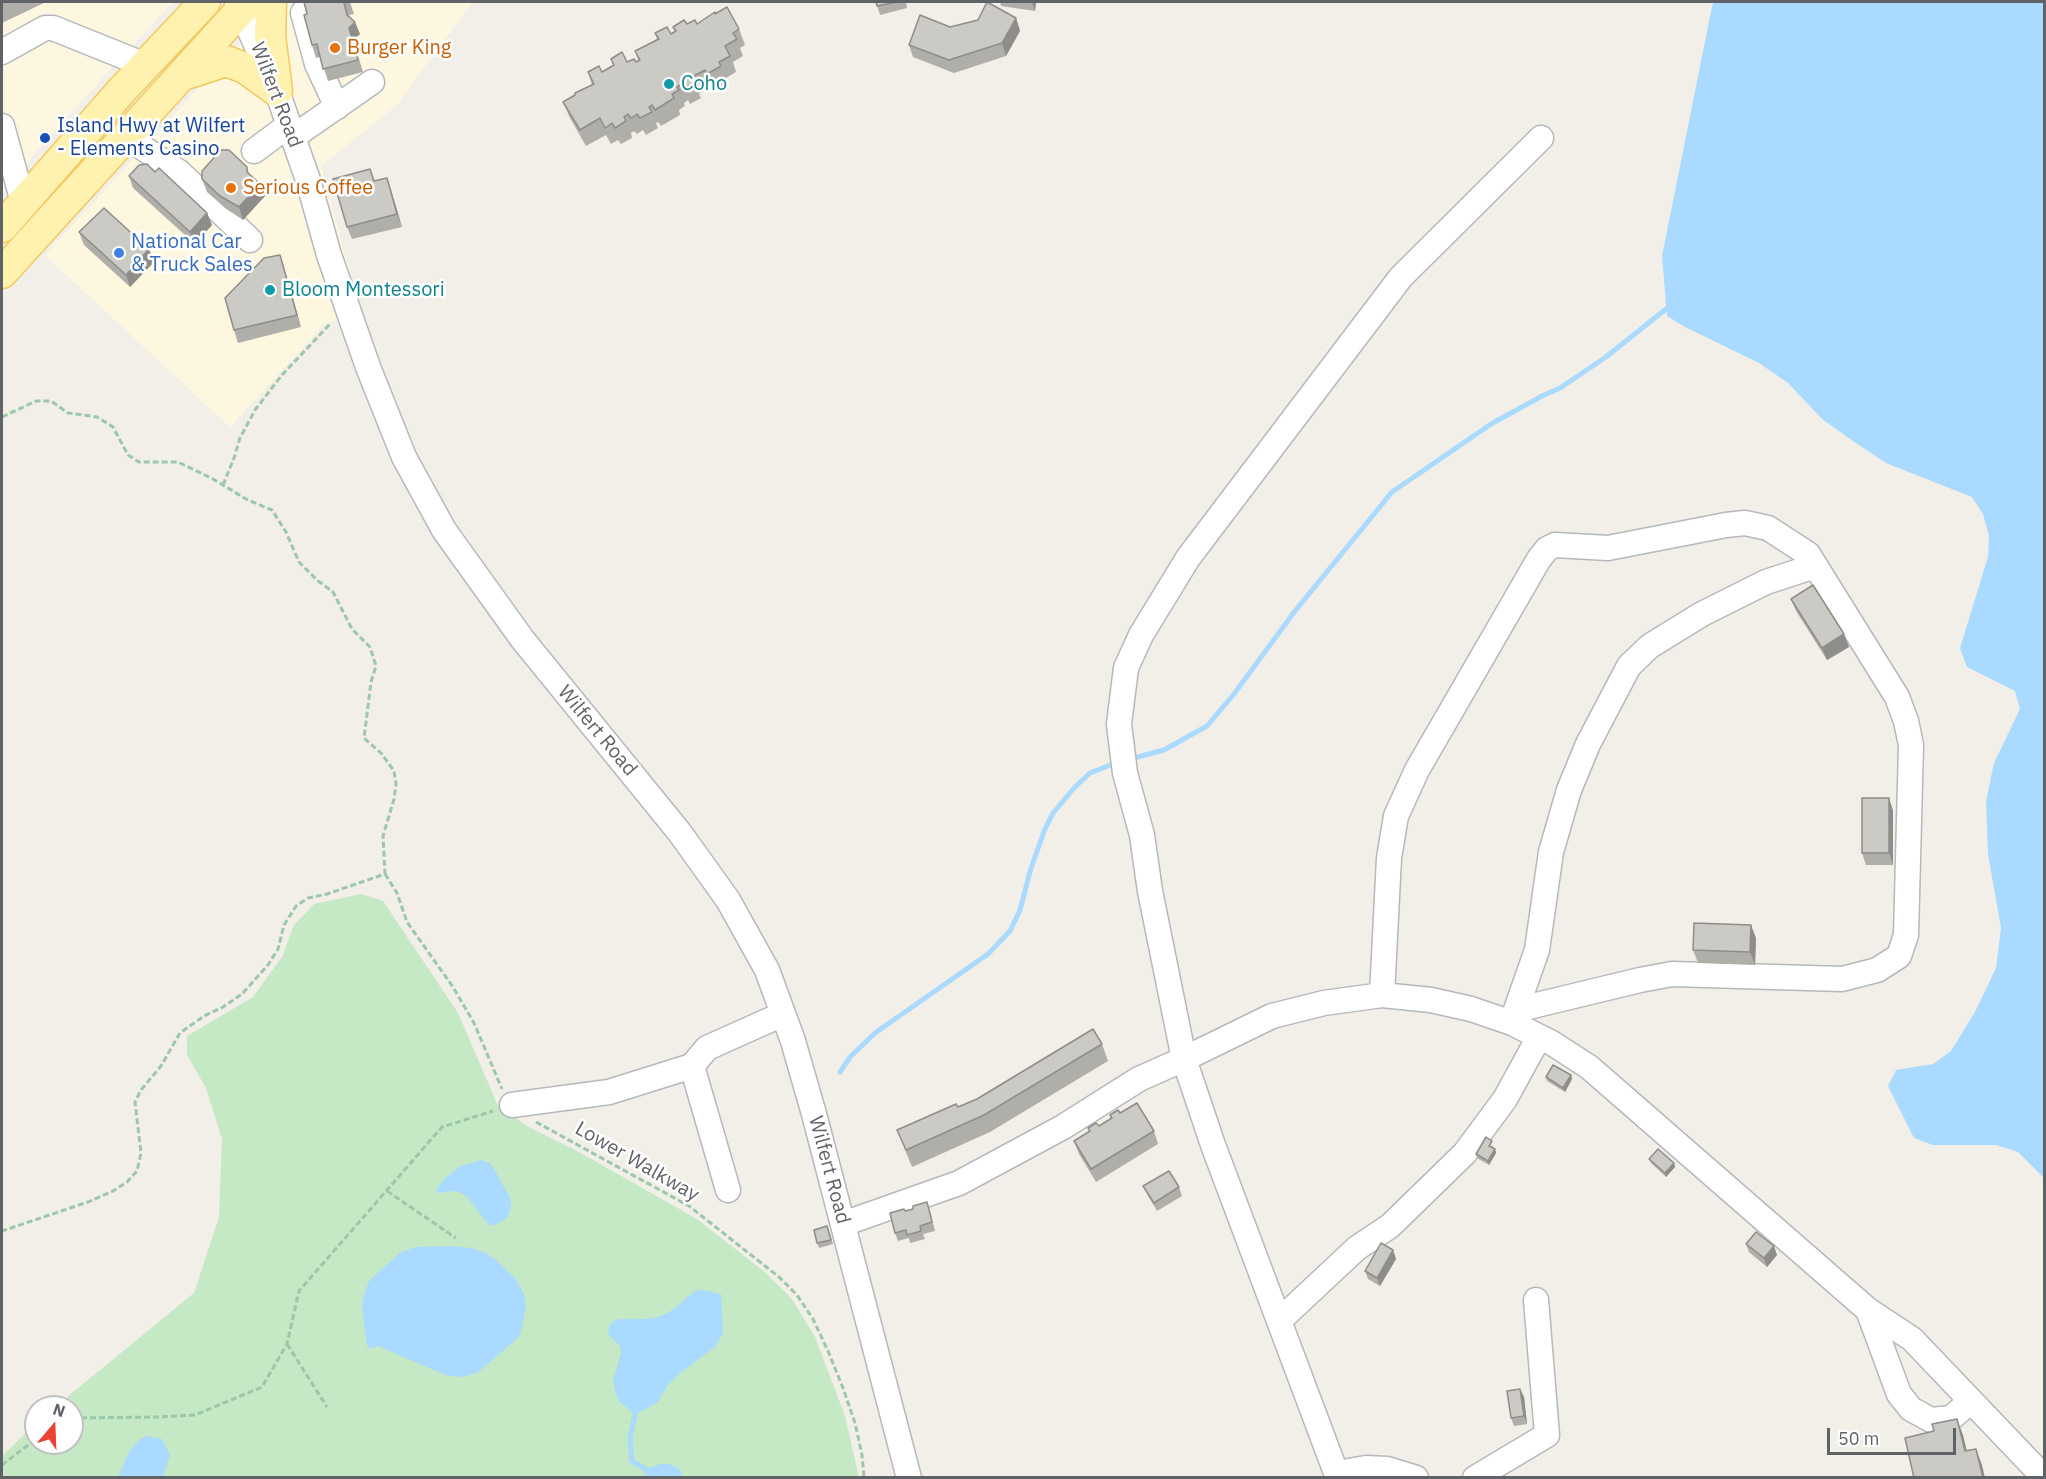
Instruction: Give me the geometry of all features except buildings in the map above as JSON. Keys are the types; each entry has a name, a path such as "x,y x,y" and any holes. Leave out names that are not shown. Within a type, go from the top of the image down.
{"main road":[{"path":"171,37 179,2"},
{"path":"2,227 145,65 205,2"},
{"path":"271,2 270,36 277,91"},
{"path":"2,273 242,4"},
{"path":"180,76 226,61 245,68 277,91"}],"street":[{"path":"310,2 303,13 317,64 338,107"},
{"name":"Wilfert Road","path":"242,4 277,91 368,367 404,457 444,530 523,640 680,833 728,900 767,970 811,1103 909,1478"},
{"path":"2,52 45,28 53,28 145,65"},
{"path":"254,151 338,107 372,82"},
{"path":"2,126 23,202"},
{"path":"125,136 178,172 250,240"},
{"path":"1416,1478 1387,1469 1366,1468 1337,1475 1213,1145 1184,1059 1150,891 1142,835 1125,773 1119,724 1126,668 1141,635 1188,558 1401,277 1541,138"},
{"path":"1382,995 1389,858 1396,816 1423,760 1539,559 1547,549 1555,545 1608,548 1716,526 1745,523 1768,528 1808,554 1897,697 1906,721 1911,746 1906,935 1899,956 1877,970 1842,979 1672,974 1640,980 1514,1017"},
{"path":"1514,1017 1537,950 1551,852 1569,790 1588,744 1629,666 1650,646 1702,615 1766,582 1815,566"},
{"path":"843,1224 959,1183 1063,1127 1139,1079 1272,1016 1324,1003 1382,995 1431,1000 1514,1017 1539,1036 1589,1067 1868,1310 1912,1339 2038,1471 2041,1478"},
{"path":"512,1105 609,1092 692,1066 707,1048 783,1014"},
{"path":"1280,1320 1357,1248 1390,1226 1465,1152 1505,1099 1539,1036"},
{"path":"692,1066 729,1190"},
{"path":"1475,1478 1547,1435 1536,1300"},
{"path":"1868,1310 1899,1394 1911,1409 1931,1420 1951,1418 1971,1401"}],"path":[{"path":"223,485 240,438 255,410 282,375 348,308"},
{"path":"2,417 36,401 51,401 69,413 97,417 113,427 128,455 139,462 178,462 246,499 272,510 286,532 299,562 333,592 352,629 370,647 376,666 371,682 364,738 381,753 394,771 396,784 384,836 385,874 327,894 308,898 296,906 284,925 278,949 268,965 242,994 180,1033 161,1066 141,1090 135,1101 141,1153 137,1171 127,1182 113,1191 88,1202 2,1231"},
{"name":"Lower Walkway","path":"385,874 398,893 407,922 453,987 474,1023 498,1082 512,1105 525,1117 689,1206 779,1277 797,1295 813,1319 843,1388 855,1424 862,1455 864,1478"},
{"path":"84,1418 157,1418 195,1415 262,1387 287,1344 299,1291 442,1127 512,1105"},
{"path":"387,1191 456,1238"},
{"path":"287,1344 327,1407"},
{"path":"2,1465 24,1448"}],"shaded area":[{"path":"2,2 173,2 49,136 2,195"},
{"path":"278,2 472,2 397,105 321,166 361,313 323,324 230,427 45,255"}],"green space":[{"path":"361,894 383,901 458,1013 498,1106 527,1126 579,1152 697,1219 766,1273 792,1299 815,1337 845,1416 859,1478 2,1478 2,1456 24,1435 24,1455 84,1455 84,1395 70,1395 194,1293 219,1217 222,1139 206,1088 187,1055 187,1036 253,997 282,957 294,925 314,904"}],"water":[{"path":"1713,2 2044,2 2044,1178 2018,1152 1996,1145 1933,1145 1914,1138 1888,1086 1896,1070 1933,1064 1951,1051 1975,1012 1996,968 2001,928 1988,854 1986,801 1994,763 2020,709 2015,691 1967,667 1960,648 1988,557 1989,536 1983,514 1972,497 1886,463 1853,441 1822,419 1788,383 1759,363 1667,316 1662,256"},
{"path":"481,1160 490,1163 511,1200 507,1218 493,1226 488,1224 468,1198 461,1193 454,1191 438,1193 436,1190 444,1179 461,1166"},
{"path":"416,1247 471,1248 486,1253 515,1278 524,1294 526,1307 520,1336 477,1373 461,1377 445,1375 378,1346 370,1349 367,1346 362,1301 369,1281 401,1252"},
{"path":"695,1291 721,1294 723,1332 720,1339 715,1347 667,1386 658,1402 635,1415 619,1401 615,1391 613,1380 621,1353 620,1346 608,1334 609,1327 618,1319 646,1319 661,1316 671,1311"},
{"path":"146,1436 162,1439 170,1455 163,1477 118,1477 129,1452 138,1441"},
{"path":"670,1464 679,1469 683,1477 649,1477 644,1473 645,1469"}],"waterway":[{"path":"1130,759 1164,750 1207,726 1234,694 1295,611 1392,492 1491,424 1560,388 1606,357 1666,309"},
{"path":"840,1072 850,1057 875,1033 988,954 1010,931 1020,910 1031,868 1053,813 1090,773 1118,762"},
{"path":"635,1415 630,1438 632,1461 645,1469"}],"place":[{"name":"Burger King","path":"335,48"},
{"name":"Coho","path":"669,84"},
{"name":"Island Hwy at Wilfert - Elements Casino","path":"45,138"},
{"name":"Serious Coffee","path":"231,188"},
{"name":"National Car & Truck Sales","path":"119,253"},
{"name":"Bloom Montessori","path":"270,290"}]}
